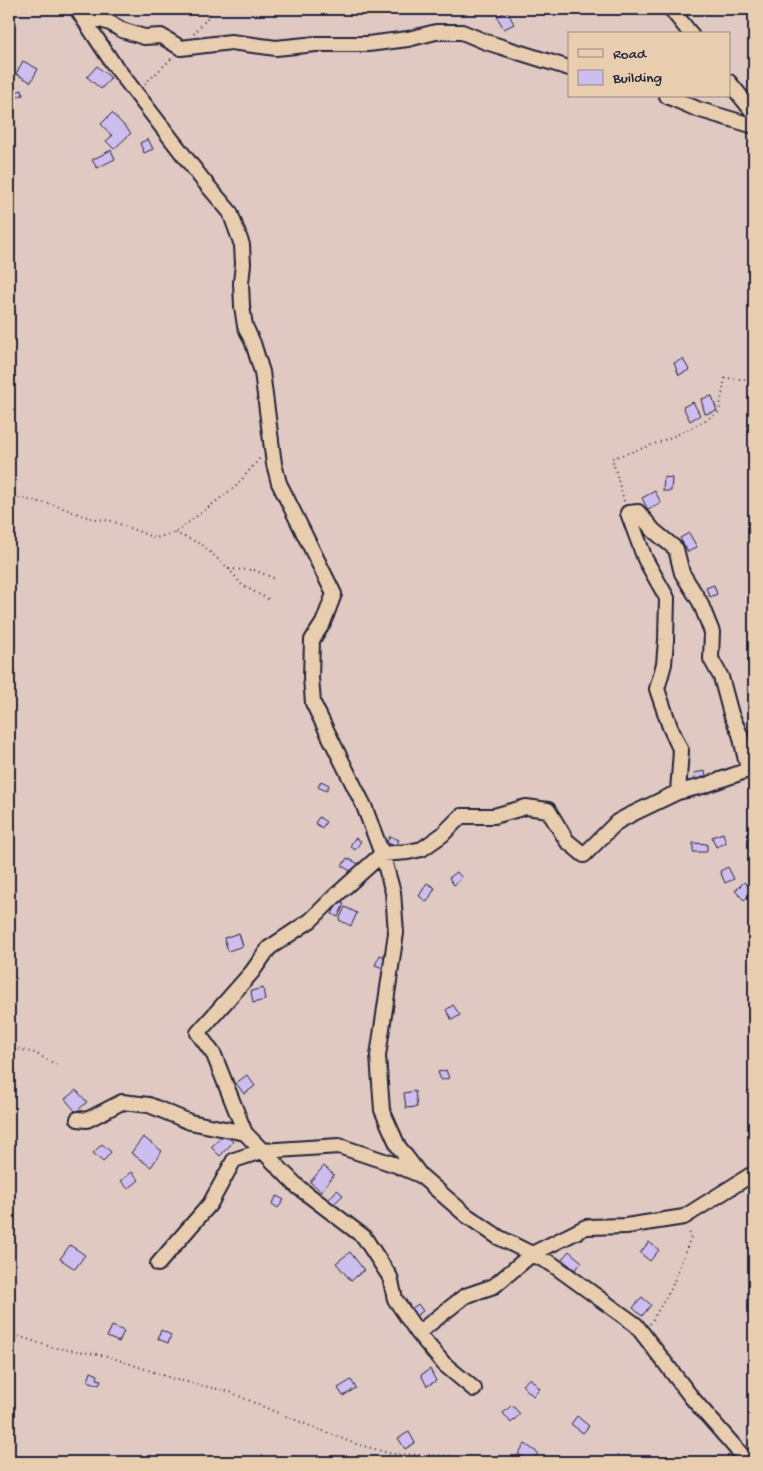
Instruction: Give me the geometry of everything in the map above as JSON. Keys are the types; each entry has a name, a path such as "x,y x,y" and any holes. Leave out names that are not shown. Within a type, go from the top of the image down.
{"street":[{"path":"568,68 486,42 462,32 436,32 408,39 368,44 316,44 276,48 231,42 181,48 161,36 144,37 122,30 77,9 112,62 202,179 230,212 242,245 243,264 240,283 242,306 245,326 253,343 262,372 274,464 280,483 334,594 323,623 312,640 311,678 314,703 364,806 382,854 393,892 396,933 378,1056 382,1110 398,1146 420,1175 466,1215 498,1237 552,1264 636,1325 692,1398 748,1462"},
{"path":"671,9 689,32"},
{"path":"730,83 754,113"},
{"path":"672,98 697,109 754,126"},
{"path":"474,1388 444,1364 418,1334 395,1299 390,1276 364,1237 298,1187 245,1133 214,1055 198,1033 252,972 269,948 311,920 382,854 422,849 442,836 461,816 494,816 526,807 548,810 567,841 584,855 617,822 678,792 703,786 751,769 721,677 711,659 712,632 700,602 682,572 676,549 654,531 638,512 628,513 645,558 667,598 664,664 657,689 681,752 678,792"},
{"path":"78,1120 87,1120 122,1102 149,1106 190,1122 245,1133"},
{"path":"158,1264 210,1204 234,1160 262,1151 340,1146 420,1175"},
{"path":"418,1334 465,1296 494,1286 532,1254 586,1227 626,1226 684,1217 754,1173"}],"path":[{"path":"628,513 612,458 670,439 695,427 719,412 725,378 754,380"},
{"path":"9,496 54,505 90,518 112,521 155,538 175,533 236,486 272,444"},
{"path":"175,533 201,544 229,569 242,585 270,600"},
{"path":"229,569 254,570 276,579"},
{"path":"9,1047 35,1053 57,1064"},
{"path":"644,1335 671,1289 691,1237 684,1217"},
{"path":"9,1333 51,1347 106,1356 174,1379 230,1392 352,1442 392,1454 450,1456 499,1462"}],"building":[{"path":"507,11 514,24 504,29 497,17"},
{"path":"23,61 38,69 31,82 16,74"},
{"path":"97,66 111,78 101,89 87,77"},
{"path":"22,90 23,95 9,99 9,94"},
{"path":"112,113 131,133 114,149 106,141 112,136 101,124"},
{"path":"148,139 153,149 144,153 140,143"},
{"path":"111,150 115,159 97,168 92,160"},
{"path":"683,359 689,370 679,375 674,363"},
{"path":"712,396 717,411 705,414 701,399"},
{"path":"693,402 700,415 690,421 683,407"},
{"path":"664,477 672,478 671,491 663,491"},
{"path":"655,491 661,503 648,510 642,498"},
{"path":"689,533 697,547 688,552 680,538"},
{"path":"714,585 717,594 710,597 706,588"},
{"path":"705,771 707,780 696,782 694,773"},
{"path":"321,781 329,785 326,791 318,787"},
{"path":"319,817 326,822 322,828 315,823"},
{"path":"723,833 726,843 716,847 712,837"},
{"path":"390,836 399,840 395,847 387,842"},
{"path":"355,838 361,841 355,850 350,846"},
{"path":"693,843 707,844 707,852 693,852"},
{"path":"347,858 359,864 354,873 342,866"},
{"path":"728,867 734,879 725,883 720,871"},
{"path":"457,872 462,878 454,885 449,878"},
{"path":"744,882 754,891 744,900 735,891"},
{"path":"427,883 435,888 427,902 419,896"},
{"path":"338,902 344,904 338,917 332,914"},
{"path":"345,907 357,913 351,926 339,920"},
{"path":"239,933 243,946 228,951 224,938"},
{"path":"380,955 390,959 386,969 375,965"},
{"path":"263,988 265,1000 253,1003 251,991"},
{"path":"453,1005 460,1015 452,1020 446,1010"},
{"path":"446,1070 449,1078 441,1080 438,1072"},
{"path":"247,1075 255,1086 244,1094 236,1083"},
{"path":"76,1090 87,1102 76,1112 65,1099"},
{"path":"415,1091 417,1107 406,1108 404,1093"},
{"path":"225,1134 233,1142 220,1156 211,1147"},
{"path":"143,1137 162,1151 151,1167 131,1153"},
{"path":"102,1144 111,1152 103,1162 93,1153"},
{"path":"324,1166 334,1175 321,1191 310,1182"},
{"path":"132,1172 139,1180 128,1189 121,1181"},
{"path":"337,1190 343,1195 333,1205 328,1200"},
{"path":"277,1196 284,1200 278,1208 272,1204"},
{"path":"649,1242 659,1250 650,1261 640,1253"},
{"path":"70,1245 85,1255 75,1269 60,1259"},
{"path":"569,1251 582,1262 575,1270 562,1259"},
{"path":"350,1252 364,1270 351,1281 336,1263"},
{"path":"642,1297 651,1305 642,1316 633,1308"},
{"path":"418,1304 423,1311 413,1318 408,1311"},
{"path":"112,1326 124,1331 119,1342 107,1337"},
{"path":"161,1330 171,1335 168,1343 158,1339"},
{"path":"430,1369 436,1381 427,1386 421,1375"},
{"path":"91,1372 98,1375 97,1379 101,1380 99,1385 88,1381"},
{"path":"530,1378 540,1389 533,1396 522,1385"},
{"path":"351,1380 356,1388 343,1396 338,1388"},
{"path":"512,1405 520,1414 511,1423 503,1413"},
{"path":"577,1416 589,1426 583,1433 571,1424"},
{"path":"409,1432 415,1443 405,1449 398,1438"},
{"path":"525,1444 538,1453 531,1462 518,1454"}]}
